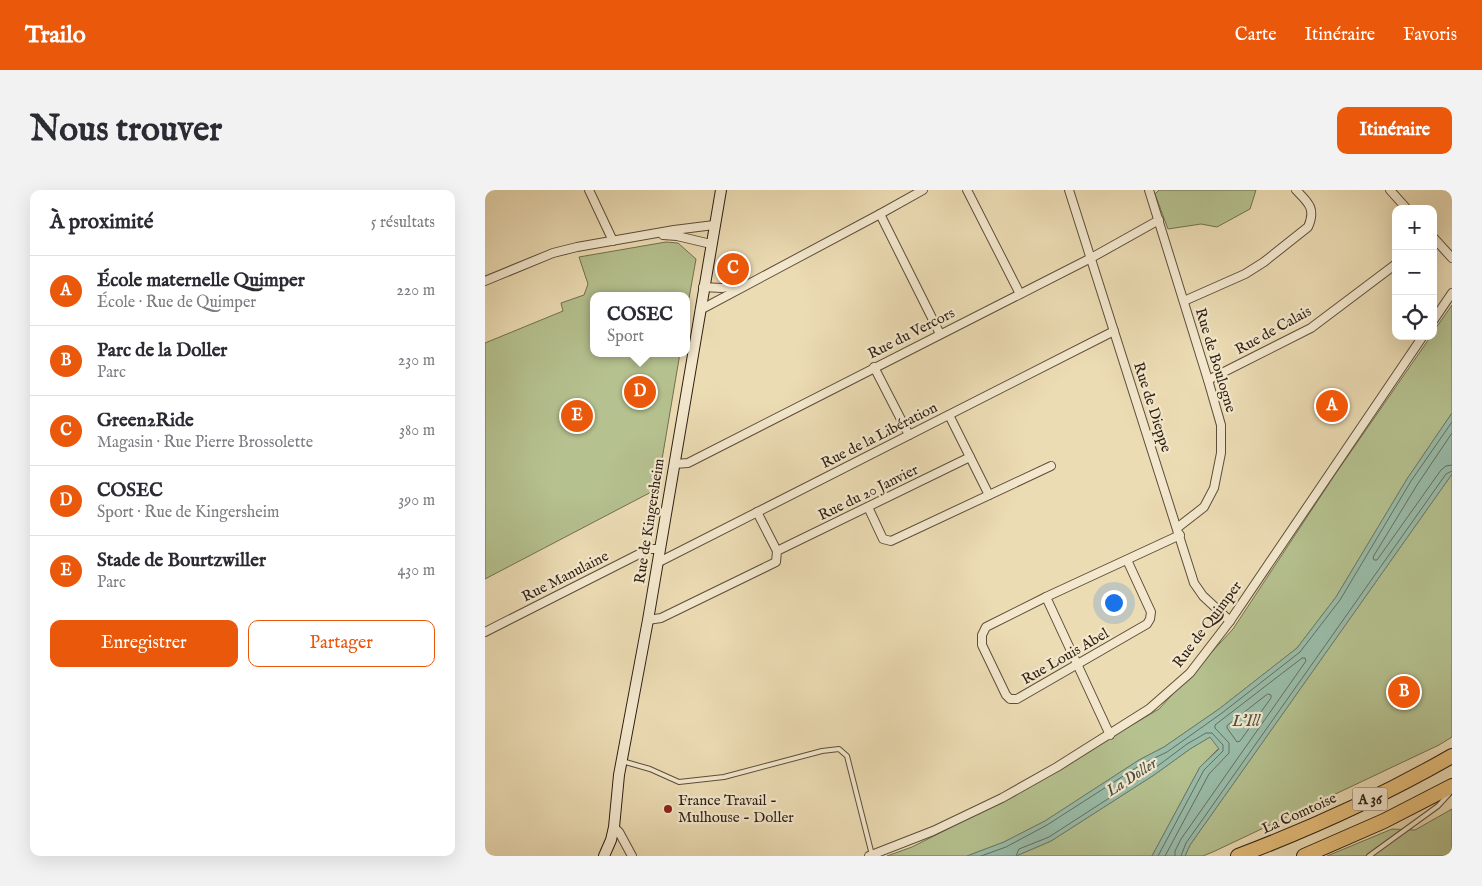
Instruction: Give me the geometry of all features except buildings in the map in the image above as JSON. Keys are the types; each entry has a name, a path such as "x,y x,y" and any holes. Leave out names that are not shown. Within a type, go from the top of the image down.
{"highway":[{"name":"La Comtoise","path":"1238,856 1286,838 1376,796 1452,756"},
{"name":"A 36","path":"1304,856 1384,821 1452,786"}],"main road":[{"name":"Rue de Kingersheim","path":"607,855 614,827 622,761 648,620 703,287 721,190"}],"street":[{"path":"589,190 613,241"},
{"path":"700,310 923,190"},
{"path":"967,190 1020,294"},
{"name":"Rue de Dieppe","path":"1069,190 1196,588 1230,621"},
{"name":"Rue de Boulogne","path":"1046,597 1127,560 1179,532 1204,507 1214,488 1219,469 1221,425 1209,380 1149,190"},
{"path":"1183,301 1245,274 1264,262 1308,227 1312,211 1309,204 1296,190"},
{"path":"1390,190 1403,205"},
{"path":"881,214 940,334"},
{"name":"Rue du Vercors","path":"674,464 688,463 1091,258 1159,220"},
{"path":"485,281 553,254 613,241 714,225"},
{"path":"653,235 677,236 711,244"},
{"path":"1437,241 1452,258"},
{"name":"Rue de Calais","path":"1209,380 1311,328 1392,267"},
{"path":"703,287 734,286 758,279"},
{"path":"1437,315 1452,293"},
{"name":"Rue de la Libération","path":"657,563 1114,331"},
{"name":"Rue de Quimper","path":"871,856 933,831 1003,798 1057,767 1149,709 1189,673 1230,621 1420,340"},
{"path":"874,367 909,435"},
{"path":"949,415 989,495"},
{"name":"Rue du 20 Janvier","path":"777,551 970,457"},
{"path":"868,507 883,539 891,541 1051,466"},
{"path":"648,620 661,618 777,562 777,551 757,512"},
{"name":"Rue Manulaine","path":"485,632 649,549 659,549"},
{"name":"Rue Louis Abel","path":"1046,597 986,627 982,635 982,645 1006,695 1010,699 1017,699 1078,665 1151,620 1151,612 1127,560"},
{"path":"1046,597 1110,734"},
{"path":"614,827 619,832 632,856"}],"lane":[{"path":"622,761 650,769 679,782 724,777 822,751 839,749 847,756 871,856"},
{"path":"1369,856 1437,806 1452,790"}],"shaded area":[{"path":"1159,190 1256,190 1250,209 1217,227 1201,224 1168,229 1155,194"},
{"path":"666,242 678,243 696,259 690,293 590,292 590,357 679,357 657,489 485,579 485,343 563,311 561,303 584,295 588,284 579,257"},
{"path":"1452,305 1452,413 1407,479 1336,597 1297,648 1219,709 1164,747 1139,760 1045,821 1004,842 967,856 887,856 912,847 1001,802 1159,709 1233,629 1334,476 1428,340 1437,340 1437,326"},
{"path":"1452,474 1452,737 1439,745 1215,851 1203,856 1185,856 1190,845"},
{"path":"1210,737 1219,748 1200,767 1152,856 1016,856 1051,841"},
{"path":"1452,809 1452,856 1327,856 1392,829 1415,830"}],"water":[{"name":"L'Ill","path":"1452,413 1452,474 1190,845 1185,856 1152,856 1200,767 1219,749 1210,737 1051,841 1016,856 967,856 1004,842 1045,821 1139,760 1164,747 1219,709 1297,648 1336,597 1407,479"}],"place":[{"name":"Green2Ride","path":"733,269"},
{"name":"COSEC","path":"640,392"},
{"name":"École maternelle Quimper","path":"1332,406"},
{"name":"Stade de Bourtzwiller","path":"577,416"},
{"name":"Parc de la Doller","path":"1404,692"},
{"name":"France Travail - Mulhouse - Doller","path":"668,809"}],"water label":[{"name":"La Doller","path":"1131,776"}]}
